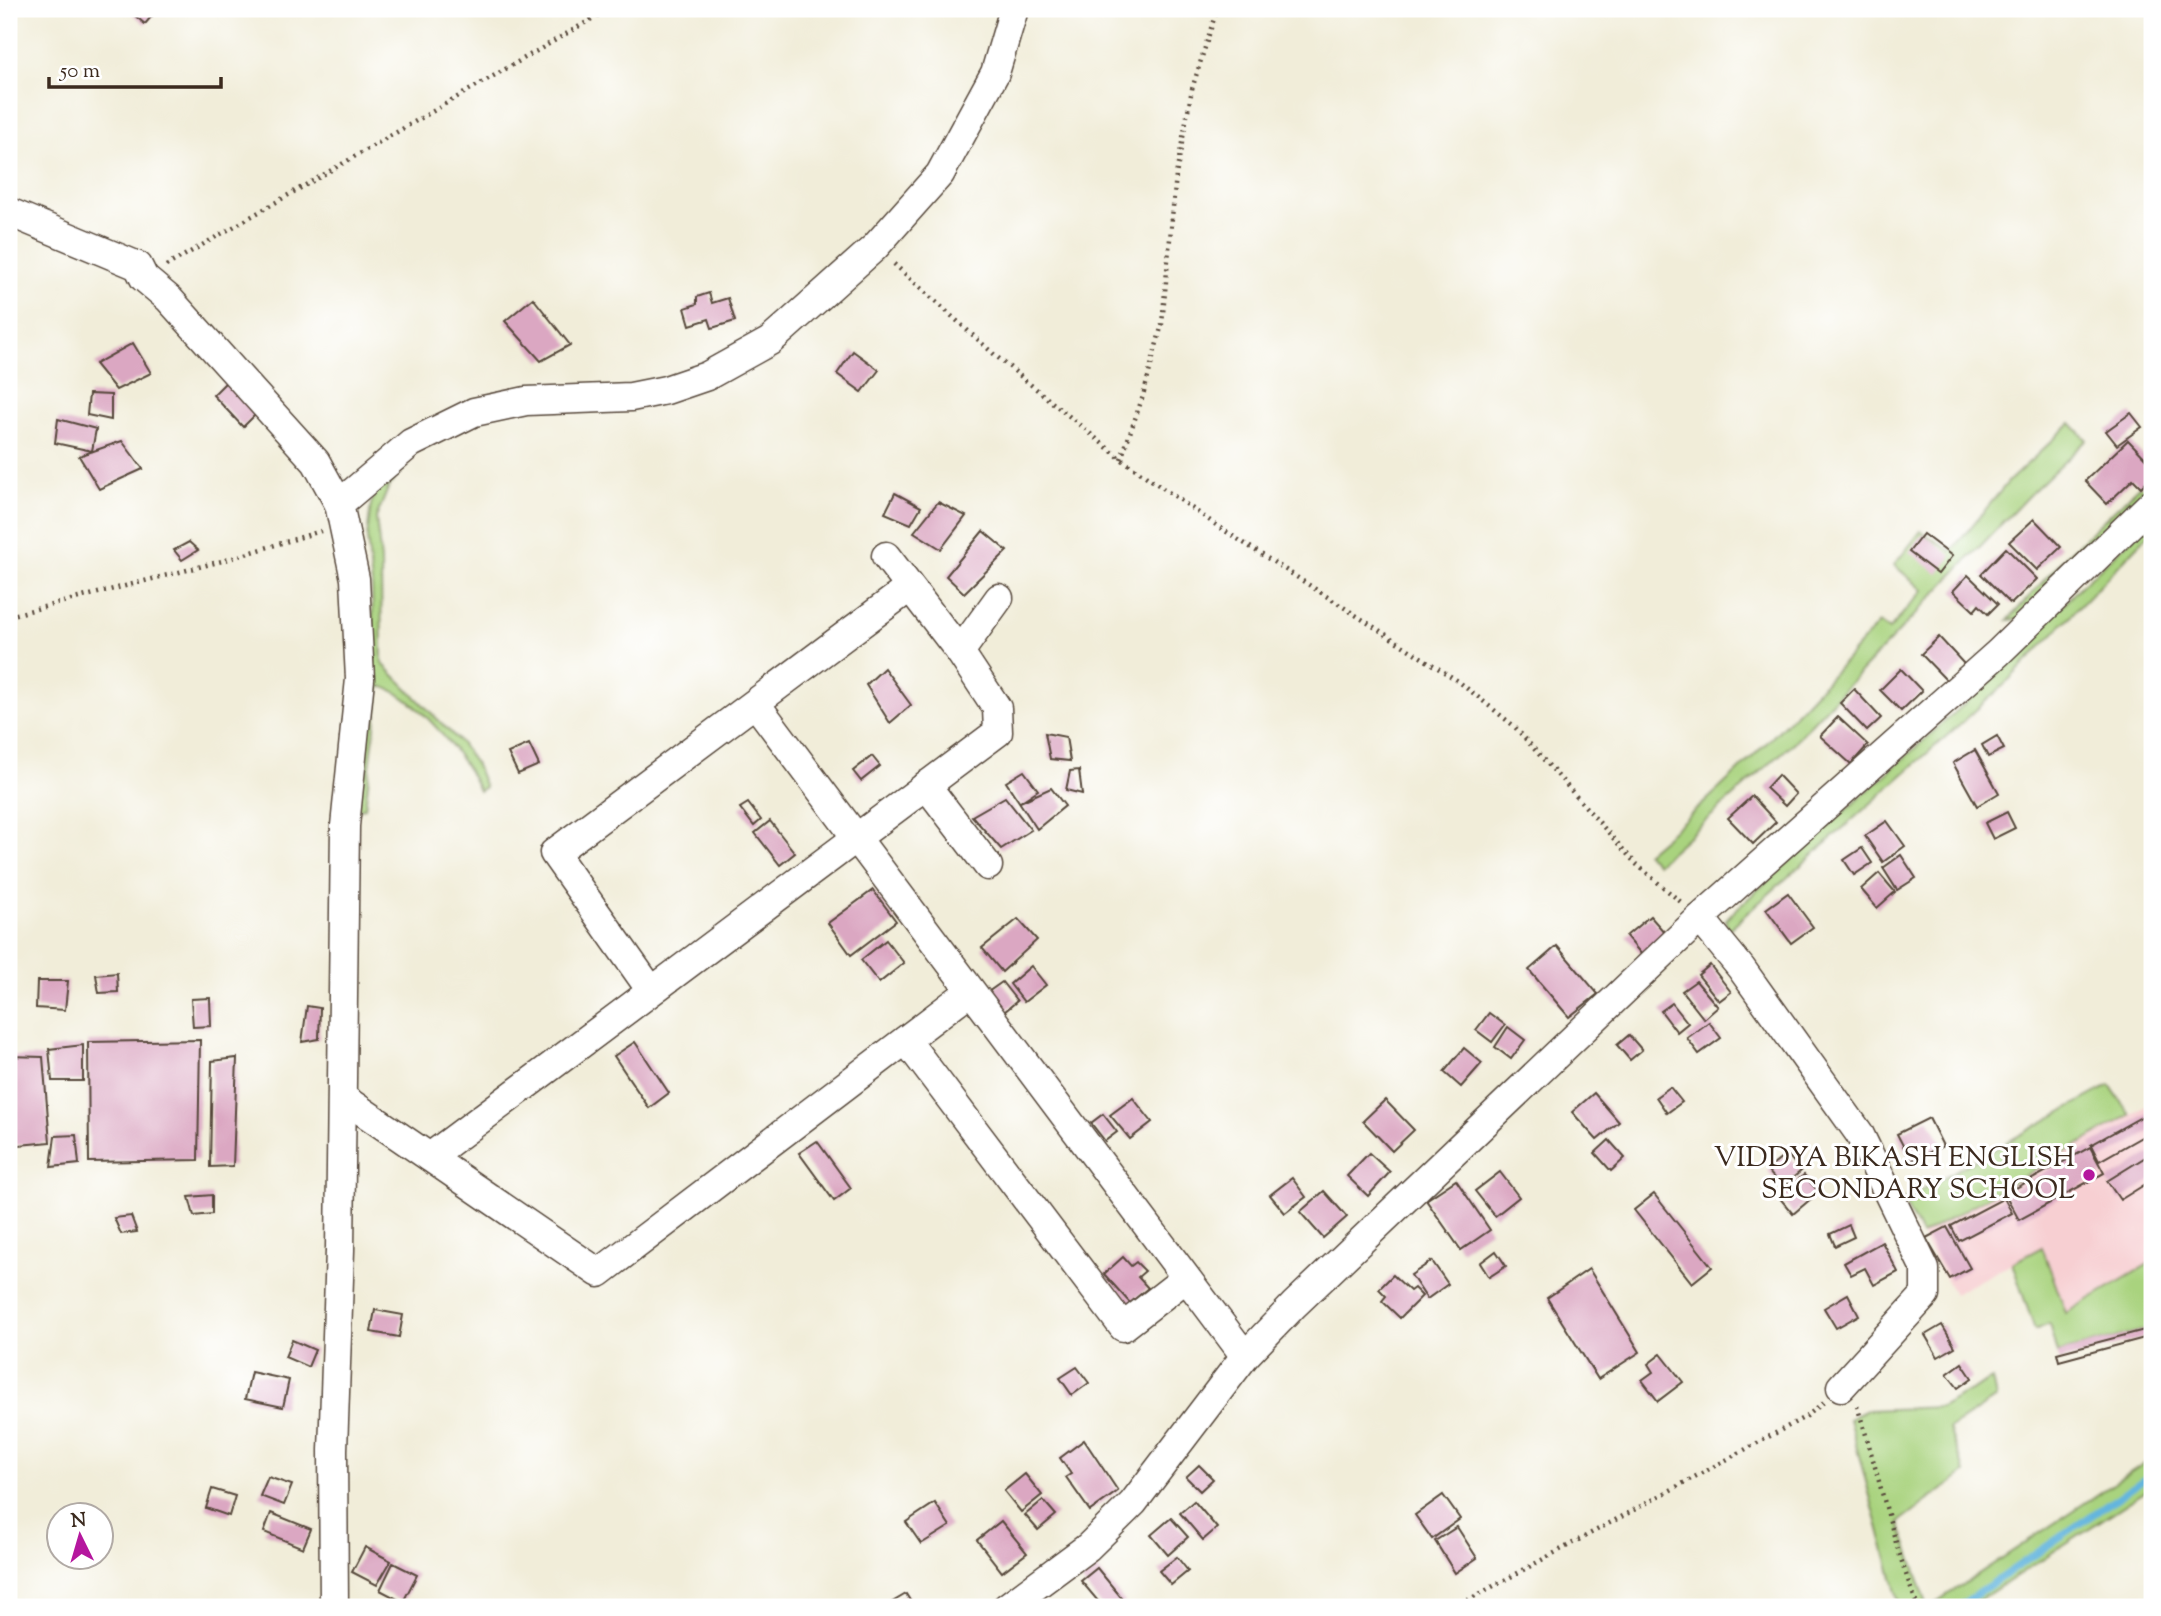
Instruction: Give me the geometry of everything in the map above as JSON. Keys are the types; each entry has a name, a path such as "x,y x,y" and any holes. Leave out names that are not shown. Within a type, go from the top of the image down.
{"street":[{"path":"339,504 411,443 474,412 526,401 631,397 666,390 707,376 770,341 875,247 940,174 981,105 995,73 1014,9"},
{"path":"9,212 138,266 144,278 169,299 317,462 339,504 355,579 360,679 345,826 343,1098 333,1450 334,1607"},
{"path":"1007,1607 1088,1547 1133,1503 1245,1356 1294,1305 1700,919 1998,653 2152,503"},
{"path":"430,1157 650,989 998,732 997,708 960,652 886,556"},
{"path":"650,989 554,853 909,588"},
{"path":"960,652 999,598"},
{"path":"756,704 1245,1356"},
{"path":"926,785 988,866"},
{"path":"1700,919 1741,968 1860,1133 1925,1269 1925,1295 1844,1383"},
{"path":"343,1098 599,1273 970,991"},
{"path":"906,1040 1123,1327 1186,1278"}],"path":[{"path":"144,278 609,9"},
{"path":"1121,459 1143,396 1161,324 1176,175 1192,89 1217,9"},
{"path":"875,247 996,356 1121,459 1219,527 1458,681 1514,726 1636,864 1700,919"},
{"path":"9,616 226,560 322,531"},
{"path":"1455,1607 1807,1416 1844,1383 1878,1469 1900,1561 1918,1607"}],"shaded area":[{"name":"VIDDYA BIKASH ENGLISH SECONDARY SCHOOL","path":"2152,1103 2152,1262 2066,1314 2042,1247 1954,1294 1921,1235"}],"green space":[{"path":"2071,423 2087,440 2029,495 1792,744 1657,864 1646,853 1708,799 1767,742 1879,623 1889,630 1923,590 1894,565 1921,531 1951,551 2009,481"},
{"path":"407,464 389,486 376,518 381,560 382,663 460,742 476,765 485,787 479,791 451,745 423,714 394,691 380,686 365,808 357,809 374,673 372,585 367,537 371,504 384,472"},
{"path":"2152,474 2152,489 2023,619 2008,620 2065,557"},
{"path":"2152,520 2152,531 2004,685 1727,931 1726,919 1732,913 1992,679 2081,586"},
{"path":"2110,1085 2130,1115 1921,1235 1903,1200"},
{"path":"2042,1247 2066,1313 2152,1262 2152,1328 2057,1353 2049,1324 2035,1330 2012,1263"},
{"path":"1992,1379 1996,1398 1949,1429 1965,1473 1899,1522 1928,1607 1900,1607 1849,1419 1867,1410 1941,1407"},
{"path":"2152,1458 2152,1487 1969,1607 1929,1607"}],"building":[{"path":"127,9 156,9 157,10 145,24"},
{"path":"709,293 712,303 728,298 735,321 712,328 709,319 690,325 685,308 697,304 697,297"},
{"path":"533,298 570,345 541,361 505,321"},
{"path":"133,343 151,373 116,390 95,364"},
{"path":"853,351 879,370 862,392 837,374"},
{"path":"229,379 260,410 243,427 213,395"},
{"path":"89,394 111,395 111,420 87,415"},
{"path":"2131,413 2142,427 2117,445 2106,431"},
{"path":"58,419 96,429 92,451 55,443"},
{"path":"2128,440 2152,465 2152,476 2141,487 2133,479 2107,504 2085,481"},
{"path":"122,441 143,469 99,489 79,456"},
{"path":"895,493 921,507 911,524 885,513"},
{"path":"938,502 966,516 941,549 914,532"},
{"path":"2034,519 2061,547 2037,570 2009,542"},
{"path":"983,531 1007,551 964,593 946,576"},
{"path":"1923,534 1952,556 1938,574 1909,552"},
{"path":"189,542 198,550 182,560 174,550"},
{"path":"2006,548 2037,579 2011,604 1981,574"},
{"path":"1968,575 1998,604 1988,614 1979,605 1974,611 1953,591"},
{"path":"1939,637 1964,664 1947,681 1921,654"},
{"path":"884,668 911,705 890,723 866,685"},
{"path":"1901,669 1922,691 1901,711 1880,690"},
{"path":"1854,689 1881,718 1867,731 1840,703"},
{"path":"1838,717 1868,745 1851,764 1820,736"},
{"path":"1045,733 1066,737 1070,761 1050,759"},
{"path":"1997,736 2004,749 1988,757 1982,745"},
{"path":"529,744 539,765 518,774 508,753"},
{"path":"1975,750 1999,793 1977,806 1953,763"},
{"path":"872,756 880,766 861,781 853,771"},
{"path":"1079,770 1082,794 1066,790 1070,771"},
{"path":"1024,771 1038,790 1020,802 1051,788 1065,806 1037,829 1006,782"},
{"path":"1778,775 1796,794 1785,806 1766,788"},
{"path":"1752,796 1776,822 1753,844 1728,818"},
{"path":"1005,797 1031,830 1001,849 972,816"},
{"path":"748,803 761,820 754,826 740,808"},
{"path":"2007,812 2015,828 1993,839 1985,823"},
{"path":"770,821 795,853 780,865 755,833"},
{"path":"1887,821 1905,846 1883,862 1865,836"},
{"path":"1862,848 1872,863 1854,875 1844,860"},
{"path":"1901,855 1916,878 1897,890 1883,868"},
{"path":"1879,873 1895,892 1877,908 1861,889"},
{"path":"873,890 896,921 851,955 828,923"},
{"path":"1788,893 1813,927 1791,943 1766,909"},
{"path":"1650,916 1666,934 1642,955 1626,936"},
{"path":"1018,919 1037,940 1002,972 982,948"},
{"path":"886,940 904,963 879,983 861,960"},
{"path":"1557,946 1598,994 1569,1017 1529,970"},
{"path":"1710,965 1731,992 1719,1001 1698,975"},
{"path":"1031,966 1046,985 1024,1002 1010,984"},
{"path":"117,973 118,992 99,993 96,975"},
{"path":"37,981 68,981 65,1010 36,1008"},
{"path":"1696,981 1718,1007 1704,1019 1682,991"},
{"path":"1002,982 1017,1001 1004,1012 988,992"},
{"path":"210,998 211,1026 193,1027 191,999"},
{"path":"1672,1003 1688,1023 1677,1032 1661,1011"},
{"path":"307,1006 320,1008 319,1039 302,1042"},
{"path":"1489,1013 1505,1025 1492,1042 1476,1030"},
{"path":"1709,1022 1721,1038 1699,1054 1687,1038"},
{"path":"1508,1027 1525,1040 1511,1059 1495,1047"},
{"path":"1629,1035 1642,1050 1630,1060 1617,1045"},
{"path":"200,1040 198,1160 89,1162 88,1042"},
{"path":"635,1042 669,1093 649,1108 614,1056"},
{"path":"83,1045 83,1081 52,1081 49,1049"},
{"path":"1464,1048 1482,1063 1461,1087 1444,1072"},
{"path":"9,1056 43,1057 50,1142 9,1146"},
{"path":"237,1058 233,1166 210,1167 212,1061"},
{"path":"1670,1087 1682,1102 1667,1113 1656,1097"},
{"path":"1594,1093 1619,1122 1597,1140 1572,1112"},
{"path":"1133,1098 1152,1122 1130,1139 1110,1115"},
{"path":"1385,1100 1414,1130 1392,1151 1363,1121"},
{"path":"2152,1111 2152,1131 2099,1161 2091,1145"},
{"path":"1103,1114 1117,1132 1105,1141 1091,1123"},
{"path":"1929,1118 1943,1146 1911,1161 1897,1134"},
{"path":"76,1135 79,1164 51,1167 55,1136"},
{"path":"1609,1140 1625,1158 1611,1171 1595,1153"},
{"path":"817,1141 851,1188 834,1201 799,1153"},
{"path":"2090,1147 2104,1173 2019,1220 2005,1194"},
{"path":"1369,1153 1390,1172 1368,1196 1347,1176"},
{"path":"2152,1153 2152,1180 2120,1200 2107,1181"},
{"path":"1787,1154 1801,1171 1782,1187 1767,1170"},
{"path":"1500,1172 1519,1197 1495,1216 1475,1191"},
{"path":"1804,1175 1819,1192 1793,1214 1778,1196"},
{"path":"1292,1178 1306,1197 1285,1213 1270,1195"},
{"path":"1456,1180 1490,1230 1461,1250 1426,1200"},
{"path":"1324,1191 1347,1217 1323,1238 1300,1212"},
{"path":"1654,1194 1712,1267 1692,1283 1634,1210"},
{"path":"212,1195 212,1214 194,1216 189,1197"},
{"path":"2004,1198 2012,1213 1959,1241 1951,1226"},
{"path":"131,1216 137,1232 121,1234 114,1218"},
{"path":"1849,1225 1854,1237 1835,1246 1830,1234"},
{"path":"1947,1227 1970,1268 1950,1279 1926,1238"},
{"path":"1882,1242 1898,1272 1874,1285 1865,1268 1851,1275 1844,1263"},
{"path":"1496,1251 1506,1266 1489,1277 1480,1263"},
{"path":"1123,1257 1131,1266 1136,1262 1145,1271 1138,1277 1148,1288 1130,1303 1104,1274"},
{"path":"1432,1261 1448,1284 1427,1299 1411,1275"},
{"path":"1589,1269 1640,1352 1598,1379 1547,1298"},
{"path":"1393,1275 1410,1291 1414,1288 1422,1296 1400,1318 1382,1301 1386,1296 1379,1289"},
{"path":"1848,1294 1859,1315 1836,1328 1824,1308"},
{"path":"375,1310 403,1315 399,1337 371,1332"},
{"path":"1942,1325 1955,1347 1938,1357 1925,1335"},
{"path":"2152,1328 2152,1336 2059,1361 2057,1353"},
{"path":"292,1340 315,1350 308,1367 285,1357"},
{"path":"1661,1354 1683,1382 1658,1401 1642,1380 1653,1372 1648,1364"},
{"path":"1962,1363 1972,1378 1958,1388 1947,1374"},
{"path":"1077,1367 1089,1383 1072,1395 1060,1378"},
{"path":"251,1372 289,1380 283,1407 245,1399"},
{"path":"1084,1440 1118,1491 1090,1511 1066,1477 1071,1474 1060,1458"},
{"path":"1199,1465 1213,1479 1200,1491 1186,1477"},
{"path":"1025,1474 1042,1495 1021,1512 1004,1491"},
{"path":"268,1477 292,1485 284,1505 260,1496"},
{"path":"212,1489 235,1496 229,1516 206,1508"},
{"path":"1443,1495 1460,1519 1432,1539 1415,1515"},
{"path":"1043,1500 1056,1515 1038,1530 1025,1515"},
{"path":"1194,1501 1217,1528 1203,1540 1180,1513"},
{"path":"935,1503 950,1526 921,1544 906,1522"},
{"path":"271,1513 311,1529 303,1548 264,1532"},
{"path":"1171,1518 1188,1537 1168,1555 1151,1535"},
{"path":"1001,1521 1027,1553 1002,1572 977,1540"},
{"path":"1457,1527 1477,1558 1455,1573 1435,1541"},
{"path":"365,1547 391,1561 377,1585 352,1572"},
{"path":"1177,1557 1188,1571 1171,1585 1159,1571"},
{"path":"393,1563 417,1575 403,1602 380,1590"},
{"path":"1097,1568 1125,1602 1119,1607 1103,1607 1081,1581"},
{"path":"906,1594 914,1607 884,1607"}],"waterway":[{"path":"1958,1607 2152,1474"}],"place":[{"name":"VIDDYA BIKASH ENGLISH SECONDARY SCHOOL","path":"2089,1175"}]}
